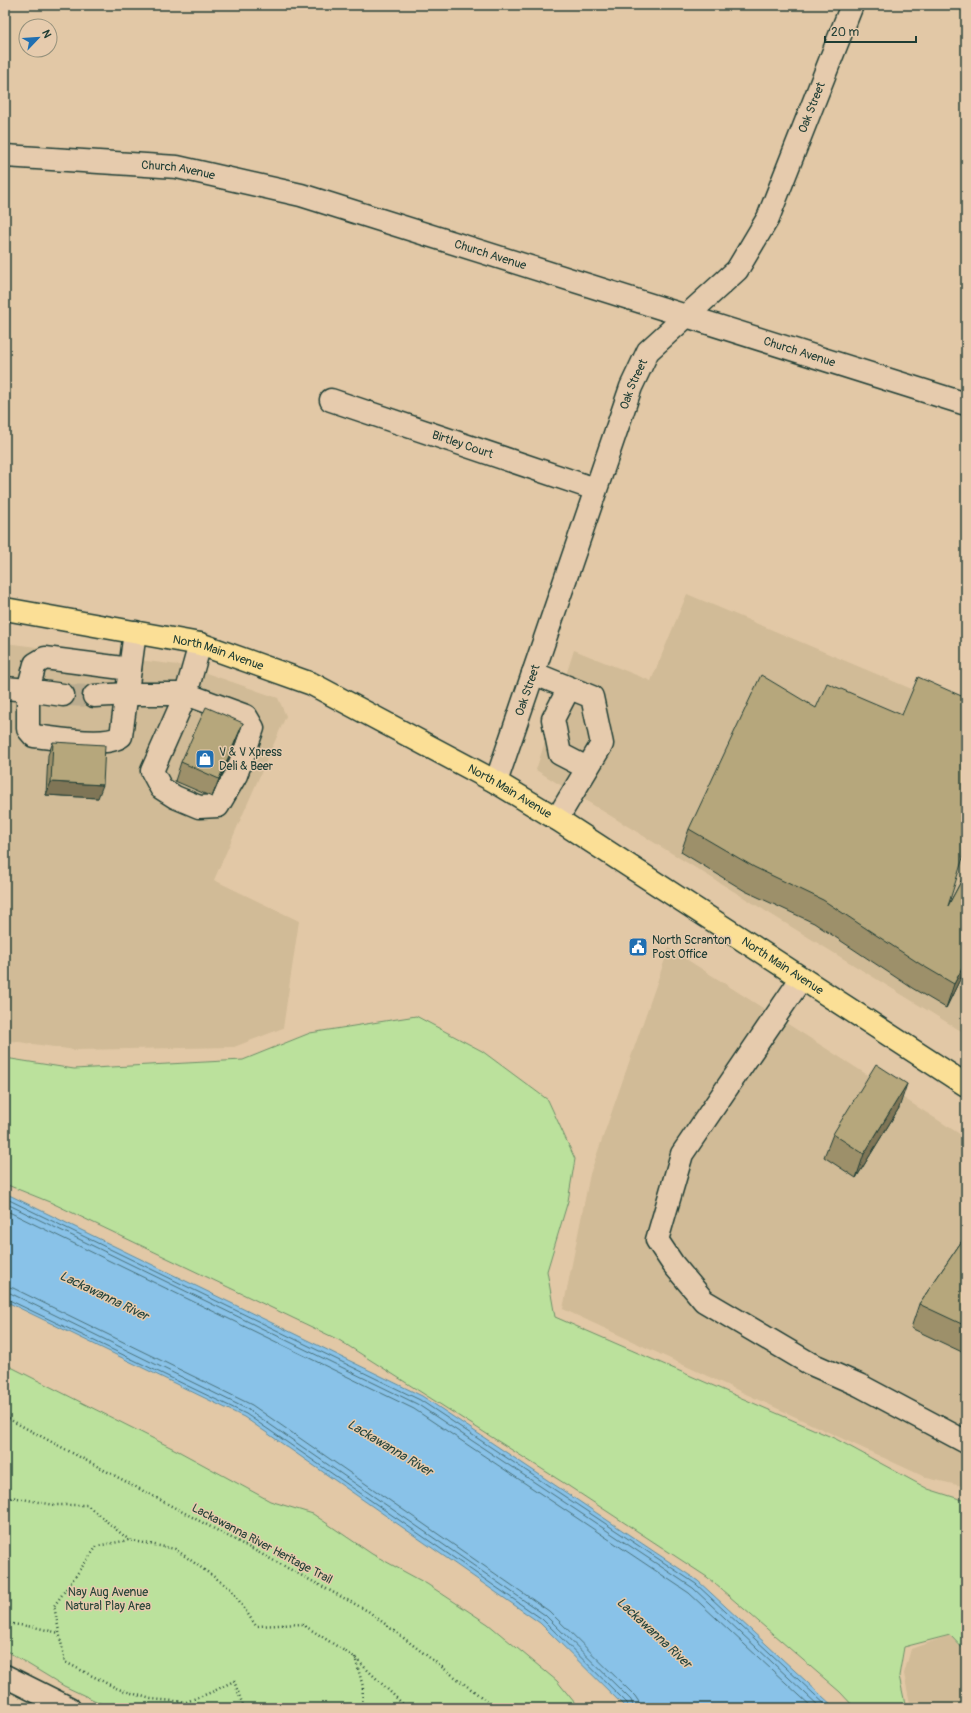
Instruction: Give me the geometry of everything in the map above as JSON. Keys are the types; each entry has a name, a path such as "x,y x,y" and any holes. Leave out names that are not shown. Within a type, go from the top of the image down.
{"main road":[{"name":"North Main Avenue","path":"5,609 200,644 312,684 496,782 557,819 966,1085"}],"street":[{"name":"Oak Street","path":"496,782 595,488 631,387 648,351 737,270 768,218 852,5"},
{"name":"Church Avenue","path":"5,156 177,167 301,195 966,404"},
{"name":"Birtley Court","path":"331,400 595,488"},
{"path":"130,669 45,658 35,664 28,690 28,729 34,736 88,742 115,740 121,736 128,694 135,632"},
{"path":"94,696 128,694 186,694 246,716 253,728 236,775 218,806 199,807 175,797 161,788 152,771 186,694 200,644"},
{"path":"533,673 592,697 602,744 557,819"},
{"path":"5,688 63,695"},
{"path":"569,688 553,719 560,754 587,768"},
{"path":"801,979 682,1154 657,1240 673,1264 704,1301 809,1363 859,1385 966,1442"},
{"path":"5,1676 69,1708"}],"path":[{"name":"Lackawanna River Heritage Trail","path":"5,1417 368,1611 496,1708"},
{"path":"5,1504 12,1497 54,1505 87,1505 129,1540"},
{"path":"244,1708 234,1681 212,1692 186,1702 152,1698 118,1690 65,1662 54,1606 97,1546 129,1540 175,1549 231,1589 256,1626 302,1624 354,1657 407,1708"},
{"path":"5,1623 34,1627 59,1633"},
{"path":"354,1657 363,1687 362,1708"}],"shaded area":[{"path":"687,594 966,712 966,1034 536,770 574,650 651,681"},
{"path":"5,643 186,666 278,698 286,716 214,880 299,921 283,1028 234,1047 75,1050 5,1040"},
{"path":"669,948 966,1138 966,1487 927,1478 563,1309 590,1174"},
{"path":"950,1635 966,1654 966,1708 911,1708 904,1674 911,1649"}],"green space":[{"path":"416,1016 482,1051 548,1100 575,1159 568,1201 547,1271 555,1317 836,1439 928,1489 966,1501 966,1652 950,1635 904,1647 899,1676 906,1708 855,1708 840,1692 707,1577 567,1485 339,1340 52,1203 5,1184 5,1058 74,1069 243,1060 310,1033"},
{"name":"Nay Aug Avenue Natural Play Area","path":"5,1364 180,1452 270,1501 313,1514 372,1554 427,1584 488,1624 557,1681 579,1708 111,1708 64,1686 5,1650"}],"water":[{"name":"Lackawanna River","path":"5,1193 422,1396 698,1581 835,1708 626,1708 540,1623 244,1417 5,1301"}],"building":[{"path":"761,675 816,708 827,683 902,715 918,677 966,698 966,848 948,906 966,872 966,961 954,984 920,964 823,900 754,867 689,829"},
{"path":"206,707 243,723 219,779 181,762"},
{"path":"53,742 105,745 103,785 51,782"},
{"path":"876,1064 907,1084 864,1154 833,1134"},
{"path":"966,1235 966,1326 919,1304"}],"tunnel":[{"path":"63,695 94,696"}],"place":[{"name":"V & V Xpress Deli & Beer","path":"205,759"},
{"name":"North Scranton Post Office","path":"638,947"}]}
